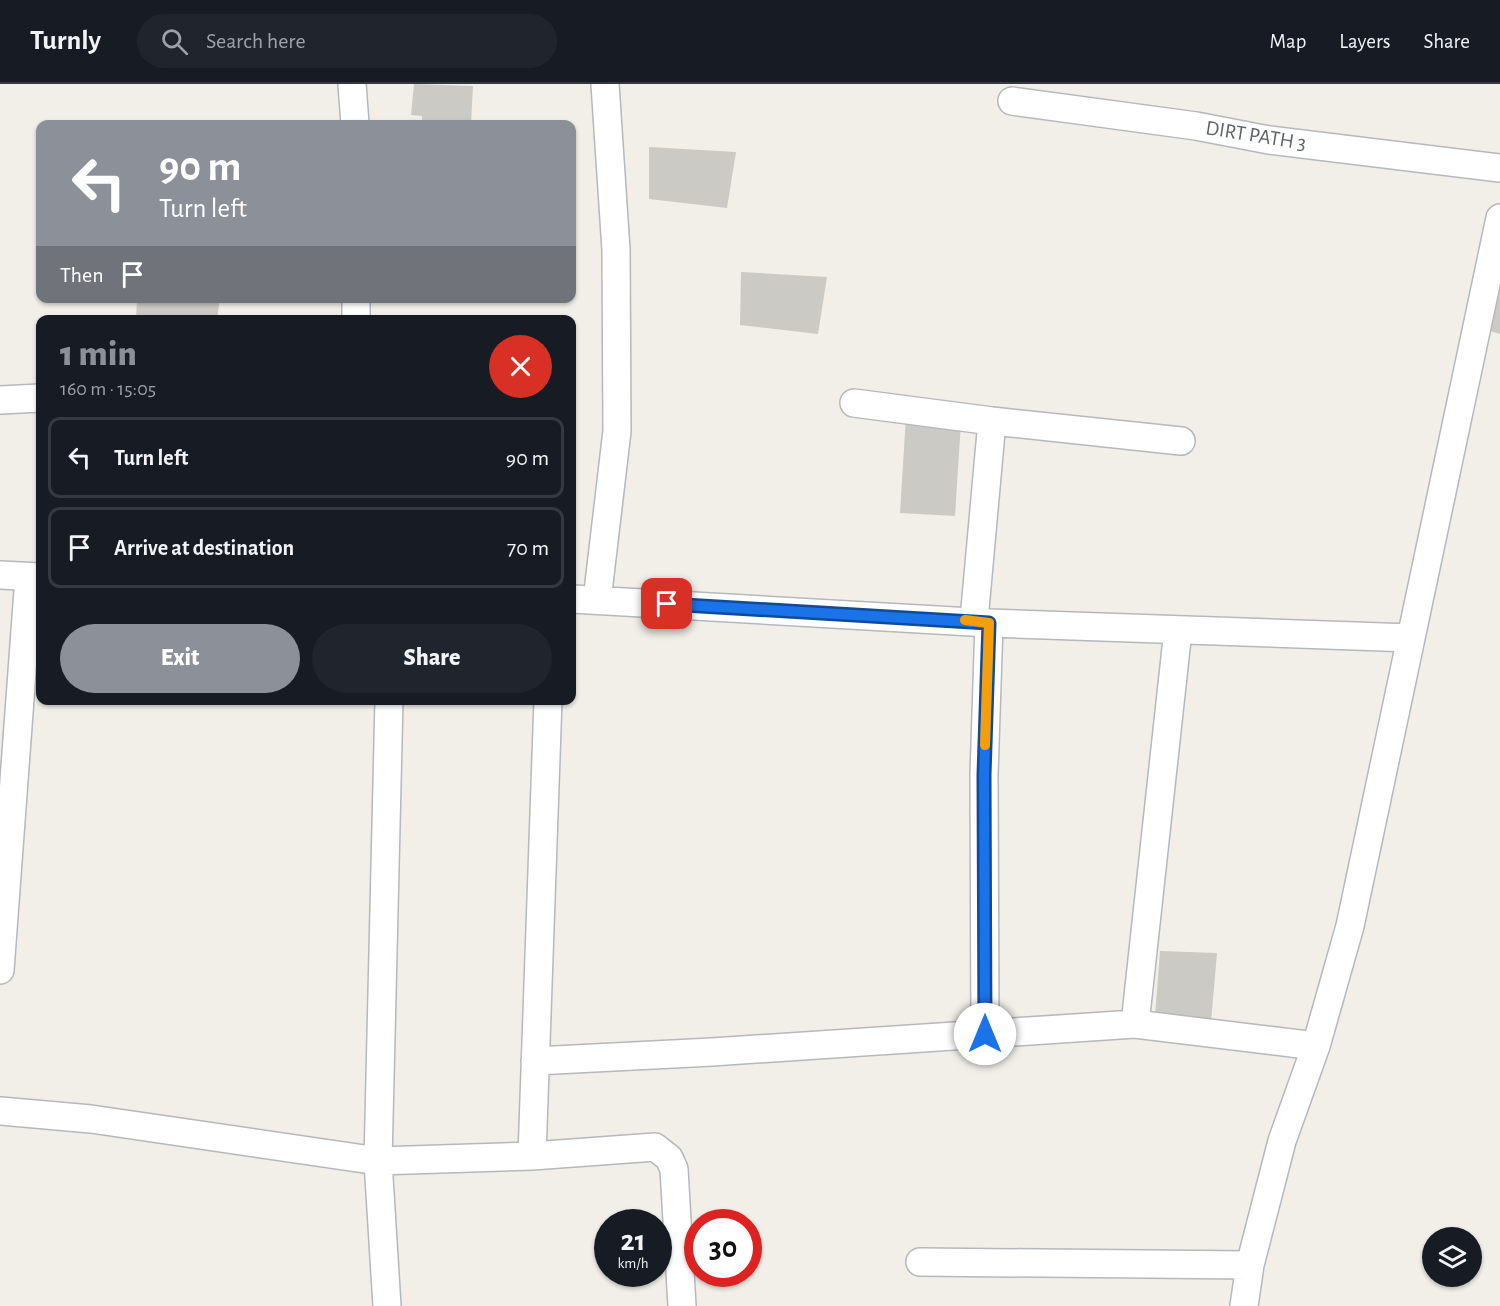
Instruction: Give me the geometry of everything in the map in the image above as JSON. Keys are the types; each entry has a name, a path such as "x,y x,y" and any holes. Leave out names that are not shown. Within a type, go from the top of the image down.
{"street":[{"path":"352,84 354,120"},
{"path":"605,84 616,250 617,431 584,600 982,621 1411,638"},
{"name":"DIRT PATH 3","path":"1012,100 1196,126 1269,140 1500,168"},
{"path":"1244,1306 1250,1265 1282,1140 1316,1047 1350,926 1500,218"},
{"path":"0,400 36,398"},
{"path":"854,404 993,422 1181,441"},
{"path":"985,1034 982,621 993,422"},
{"path":"0,575 35,577 0,970"},
{"path":"1136,1024 1178,630"},
{"path":"387,1306 378,1161 389,705"},
{"path":"532,1156 548,705"},
{"path":"535,1061 712,1052 1136,1024 1316,1047"},
{"path":"0,1111 91,1119 378,1161 532,1156 655,1147 663,1152 674,1169 682,1306"},
{"path":"920,1262 1250,1265"}],"building":[{"path":"414,84 473,86 471,120 422,120 422,116 411,115"},
{"path":"649,147 736,152 727,208 649,199"},
{"path":"741,272 827,277 818,334 740,325"},
{"path":"1500,289 1500,334 1490,331"},
{"path":"137,303 219,303 218,315 136,315"},
{"path":"906,416 961,422 955,516 900,513"},
{"path":"1160,951 1217,953 1211,1022 1155,1017"}],"slow traffic":[{"path":"965,620 989,623 985,745"}],"route":[{"path":"667,604 974,620 989,623 984,775 985,1034"}]}
